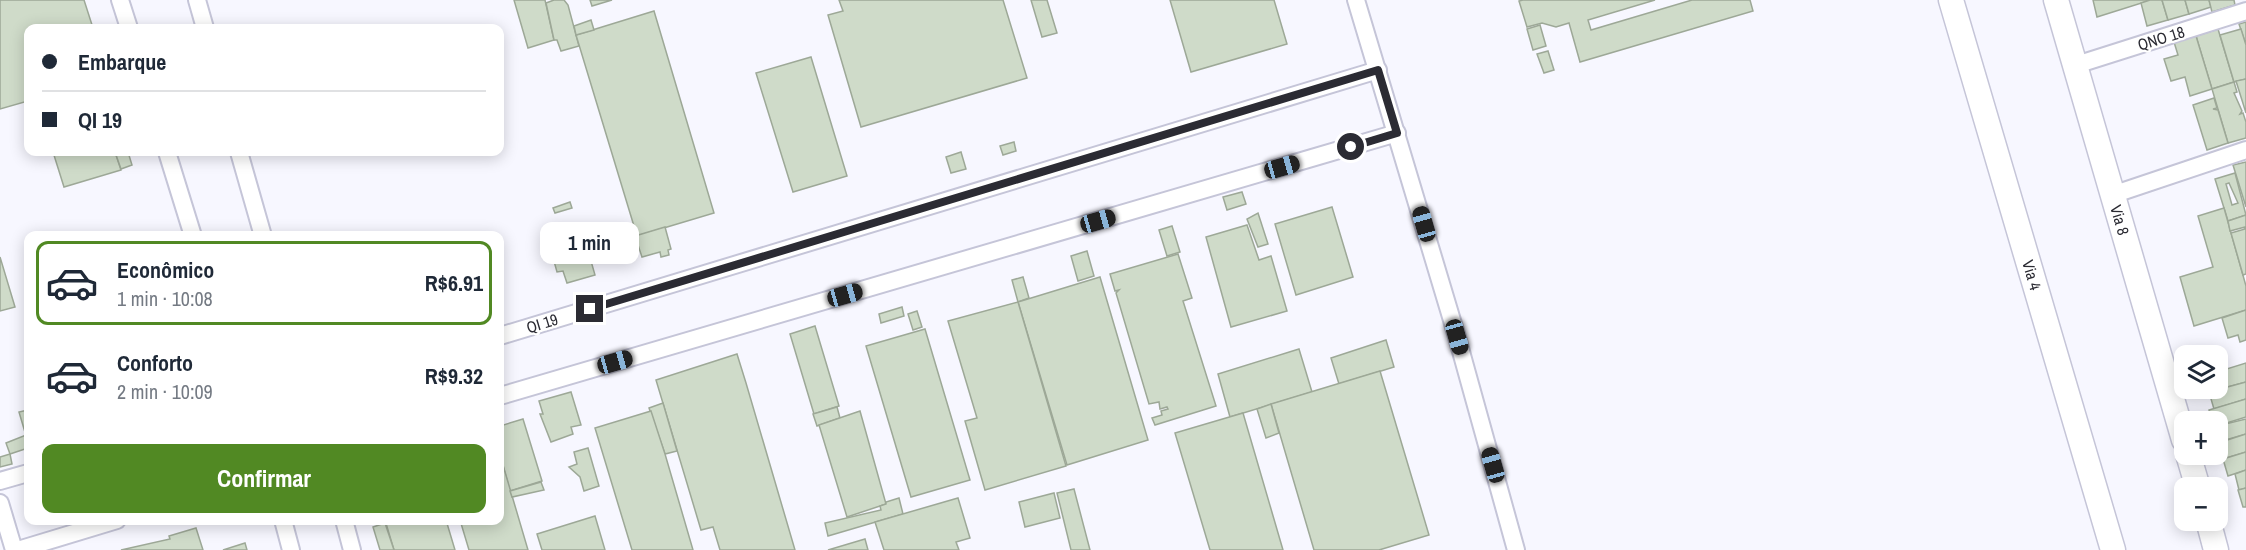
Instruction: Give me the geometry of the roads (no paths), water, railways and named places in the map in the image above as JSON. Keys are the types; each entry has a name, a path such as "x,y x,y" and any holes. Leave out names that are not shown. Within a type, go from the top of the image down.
{"main road":[{"name":"Via 4","path":"1951,0 2113,550"},
{"name":"Via 8","path":"2056,0 2175,411"},
{"path":"2211,531 2216,550"}],"street":[{"path":"120,0 128,24"},
{"path":"197,0 204,24"},
{"path":"1356,0 1397,133 1516,550"},
{"name":"QNO 18","path":"2076,65 2246,12"},
{"name":"QI 19","path":"504,335 1378,70"},
{"path":"504,395 1397,133"},
{"path":"2112,195 2246,150"},
{"path":"168,156 191,231"},
{"path":"240,156 262,231"},
{"path":"0,482 24,474"},
{"path":"0,503 16,550 100,525"},
{"path":"284,525 291,550"},
{"path":"345,525 352,550"}]}
